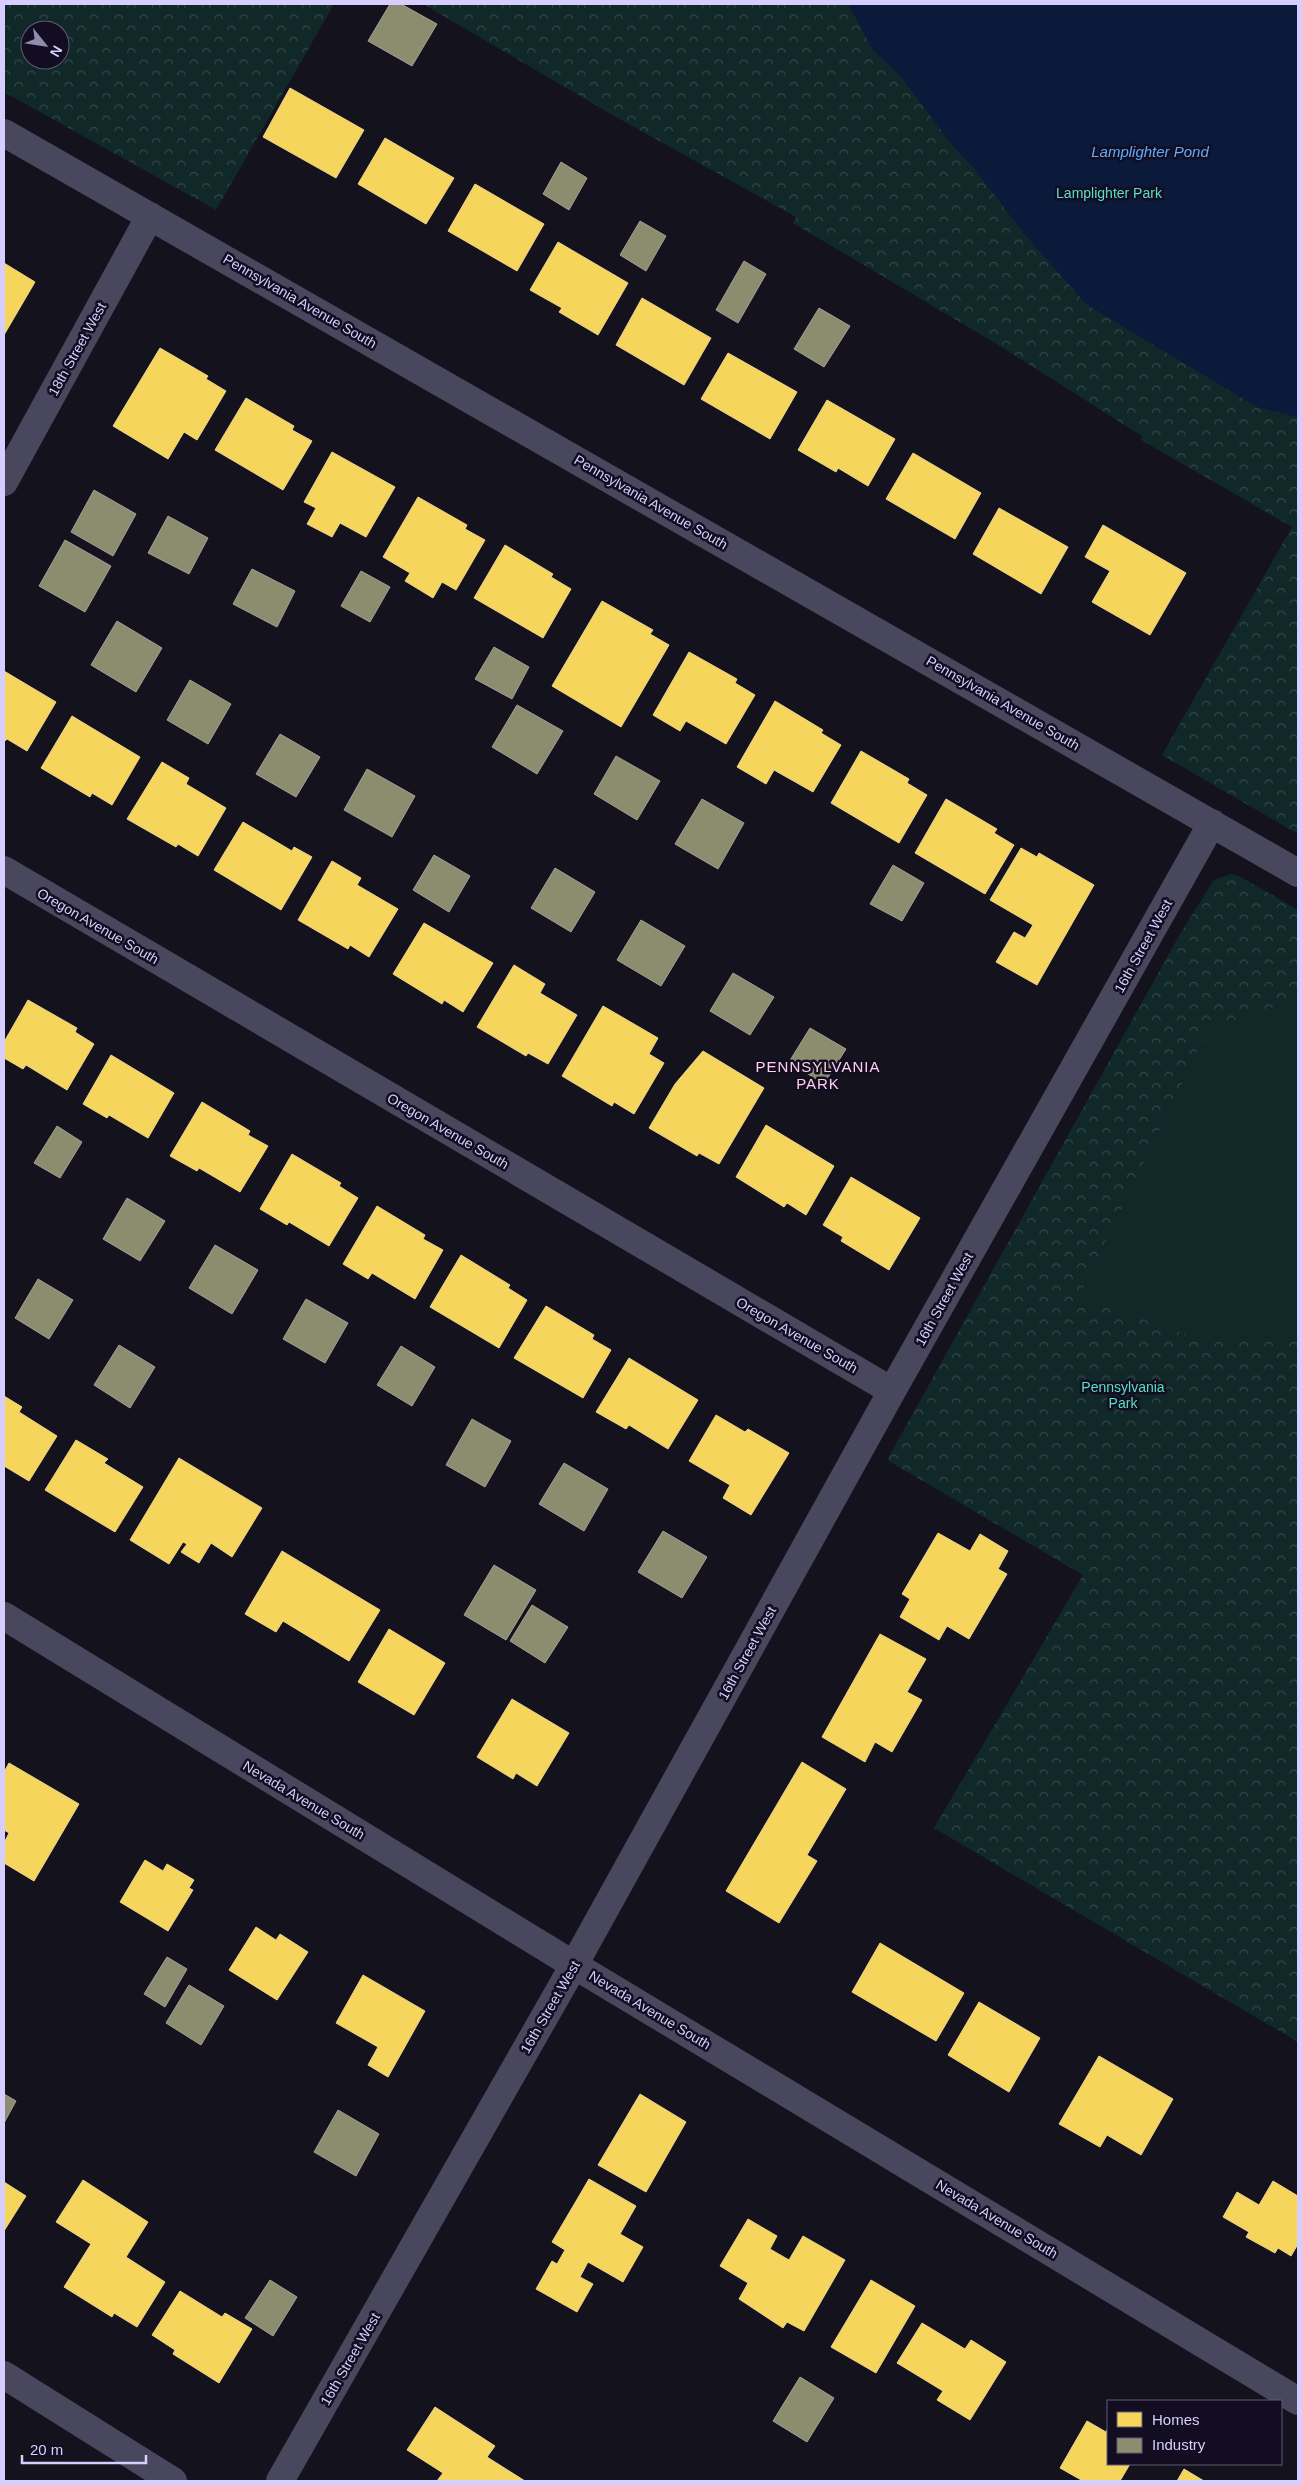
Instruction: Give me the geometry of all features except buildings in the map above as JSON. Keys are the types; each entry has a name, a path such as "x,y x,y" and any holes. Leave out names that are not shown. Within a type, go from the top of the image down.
{"street":[{"name":"Pennsylvania Avenue South","path":"4,132 1298,874"},
{"name":"18th Street West","path":"4,482 150,216"},
{"name":"16th Street West","path":"280,2481 574,1965 892,1391 1212,823"},
{"name":"Oregon Avenue South","path":"4,870 892,1391"},
{"name":"Nevada Avenue South","path":"4,1616 574,1965 1298,2401"},
{"path":"4,2375 173,2481"}],"green space":[{"path":"4,4 334,4 216,210 4,92"},
{"name":"Lamplighter Park","path":"423,4 1298,4 1298,834 1162,755 1292,527 1141,440 1142,436 1000,346 793,223 796,217 609,113"},
{"name":"Pennsylvania Park","path":"1231,874 1239,876 1298,910 1298,2042 934,1828 1083,1575 887,1460 1180,934 1214,880"},
{"path":"1297,999 1298,1337 1198,1338 1079,1297 1208,1030"}],"water":[{"name":"Lamplighter Pond","path":"848,4 1298,4 1298,417 1257,407 1087,305 1021,230 974,168 954,147 898,73 873,50"}],"district":[{"name":"PENNSYLVANIA PARK","path":"818,1074"}]}
